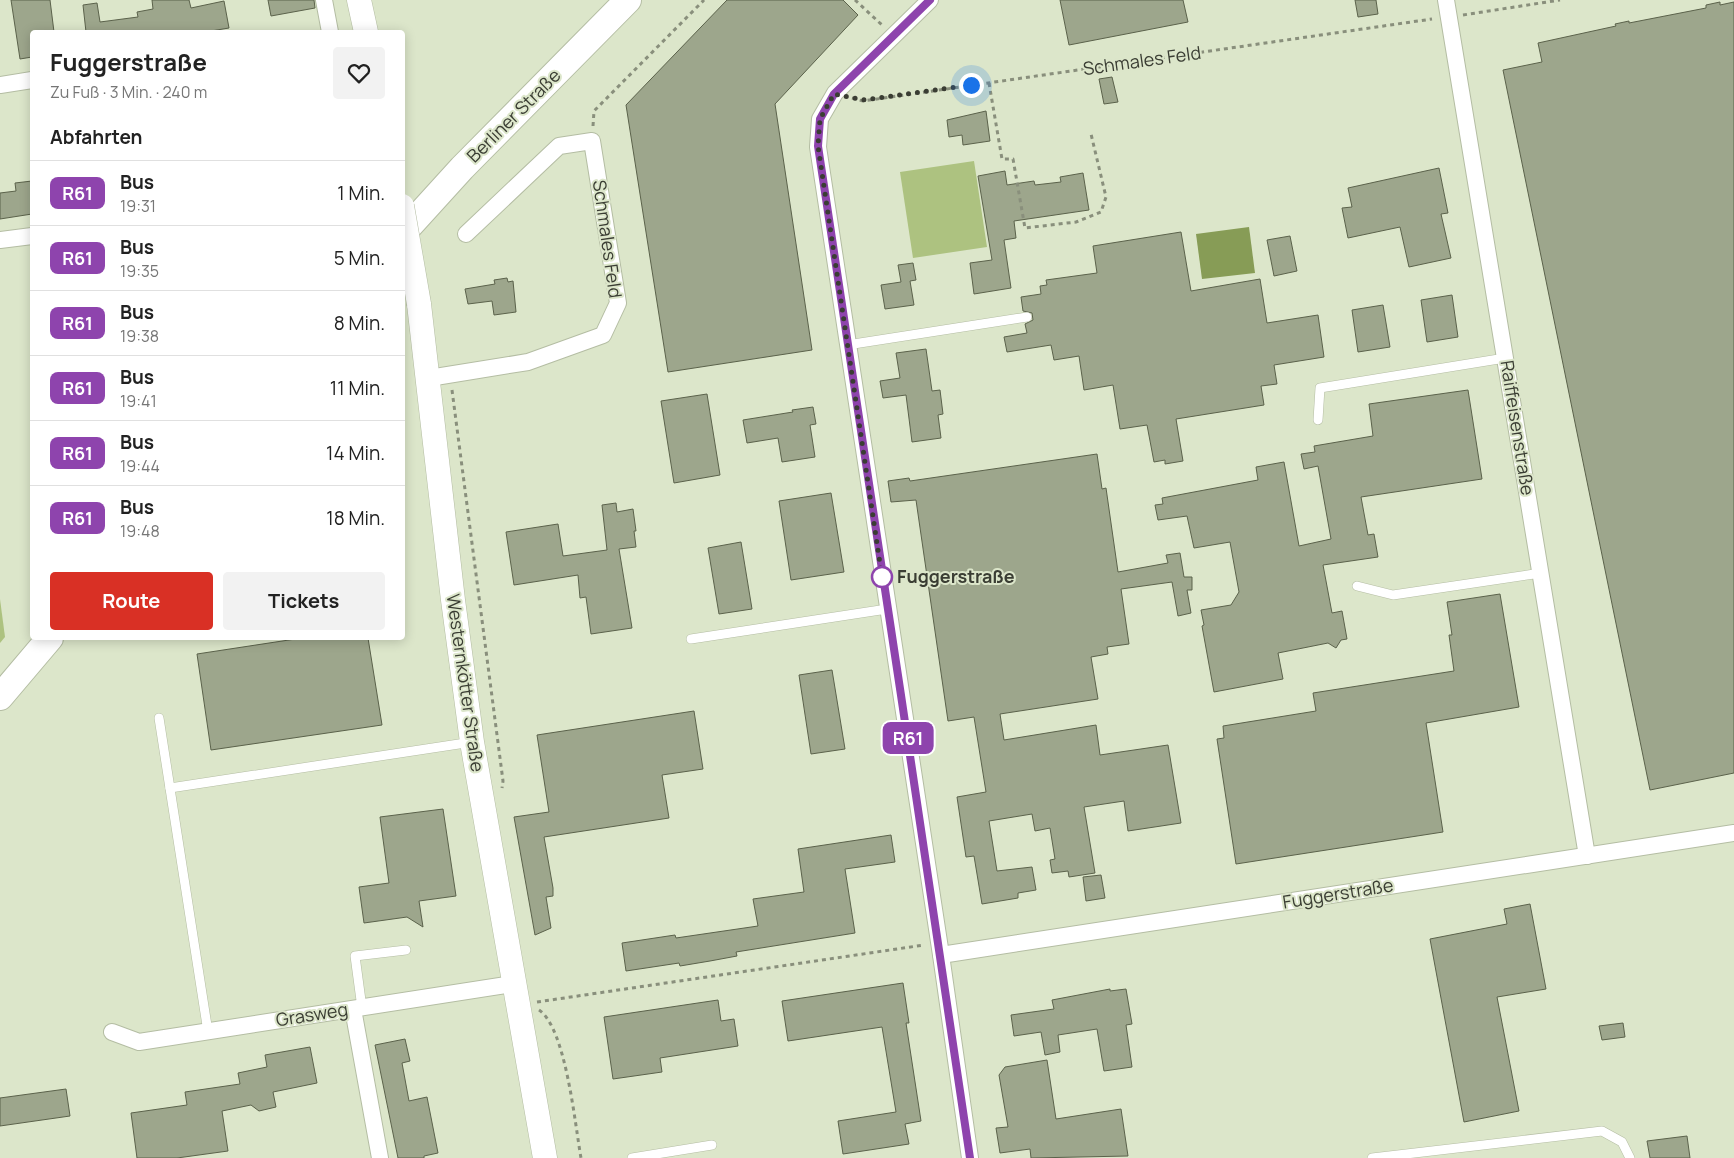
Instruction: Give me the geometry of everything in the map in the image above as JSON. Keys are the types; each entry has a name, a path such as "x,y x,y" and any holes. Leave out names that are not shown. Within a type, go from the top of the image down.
{"main road":[{"name":"Berliner Straße","path":"405,231 462,168 628,0"},
{"path":"0,697 48,640"}],"street":[{"path":"324,0 330,30"},
{"path":"359,0 366,30"},
{"path":"930,0 834,94 820,119 818,146 970,1158"},
{"name":"Raiffeisenstraße","path":"1446,0 1587,856"},
{"path":"0,85 30,80"},
{"path":"466,234 560,146 592,141"},
{"name":"Schmales Feld","path":"440,377 528,362 603,335 618,303 592,141"},
{"name":"Westernkötter Straße","path":"405,223 419,304 440,377 453,600 472,742 545,1158"},
{"path":"0,240 30,236"},
{"name":"Fuggerstraße","path":"940,949 1587,856 1734,833"},
{"name":"Grasweg","path":"112,1032 139,1042 513,984"},
{"path":"358,1008 380,1158"}],"lane":[{"path":"847,345 1027,317"},
{"path":"1318,420 1320,388 1505,358"},
{"path":"1358,586 1393,595 1541,573"},
{"path":"691,639 888,609"},
{"path":"159,718 208,1032"},
{"path":"170,788 472,742"},
{"path":"358,1008 355,956 406,950"},
{"path":"1372,1158 1602,1130 1622,1142 1630,1158"},
{"path":"632,1158 712,1145"}],"path":[{"path":"592,141 594,111 704,0"},
{"path":"856,0 894,36"},
{"name":"Schmales Feld","path":"834,94 863,100 1560,0"},
{"path":"989,83 1002,159 1013,159 1024,228 1076,222 1101,212 1106,197 1091,134"},
{"path":"440,377 503,780 500,794"},
{"path":"581,1158 560,1045 545,1014 530,1003 940,949"}],"shaded area":[{"path":"974,161 987,247 913,258 900,172"},
{"path":"1249,227 1255,273 1202,279 1196,234"},
{"path":"0,599 5,637 0,643"}],"building":[{"path":"11,0 50,0 54,30 30,30 30,57 20,59"},
{"path":"152,0 189,0 191,8 224,1 229,28 217,30 86,30 83,5 97,3 100,22 138,17 137,12 153,9"},
{"path":"268,0 314,0 315,8 271,16"},
{"path":"727,0 843,0 858,15 775,104 812,350 668,372 626,105"},
{"path":"1060,0 1183,0 1188,22 1069,45"},
{"path":"1355,0 1376,0 1378,14 1358,17"},
{"path":"1720,2 1720,5 1734,2 1734,773 1650,790 1503,70 1542,62 1538,43 1616,26 1615,24 1629,21 1629,23 1706,8 1706,5"},
{"path":"1112,77 1118,102 1104,104 1099,79"},
{"path":"986,111 990,141 963,145 962,135 949,137 947,120"},
{"path":"1439,168 1448,213 1441,214 1451,258 1409,267 1400,227 1348,238 1342,208 1352,207 1348,188"},
{"path":"1005,171 1007,185 1034,181 1035,185 1061,182 1060,177 1083,173 1089,210 1014,221 1016,238 1004,240 1011,288 974,294 970,263 992,260 978,176"},
{"path":"30,181 30,214 0,219 0,193 16,191 15,183"},
{"path":"1181,232 1191,291 1260,279 1267,323 1318,315 1324,357 1274,365 1277,384 1261,386 1264,405 1176,419 1183,461 1165,464 1165,460 1154,462 1147,425 1120,429 1113,385 1084,390 1079,356 1054,360 1051,345 1007,352 1004,337 1027,333 1025,324 1033,320 1032,313 1023,311 1021,297 1041,294 1040,286 1047,285 1046,280 1097,273 1093,246"},
{"path":"1290,236 1297,271 1274,276 1267,240"},
{"path":"913,263 916,280 910,281 914,305 885,309 881,285 901,282 898,265"},
{"path":"507,278 508,282 513,281 516,312 494,315 492,301 468,304 465,289 495,284 494,280"},
{"path":"1452,295 1458,337 1427,342 1421,300"},
{"path":"1383,305 1390,347 1358,352 1352,310"},
{"path":"926,349 932,391 940,390 943,414 938,415 941,438 912,442 906,395 883,398 880,381 900,378 896,353"},
{"path":"1468,390 1482,479 1361,497 1368,535 1374,534 1378,557 1323,565 1332,613 1342,611 1347,639 1341,640 1336,648 1328,643 1278,653 1283,679 1214,692 1202,626 1204,625 1201,610 1231,605 1239,592 1230,542 1194,548 1187,516 1158,520 1155,505 1163,504 1162,498 1258,480 1256,467 1284,462 1299,546 1331,539 1318,466 1304,469 1301,454 1315,452 1314,446 1373,436 1369,404"},
{"path":"707,394 720,475 674,483 661,401"},
{"path":"813,407 816,424 810,425 815,457 782,462 778,438 747,443 743,420"},
{"path":"1097,454 1102,489 1106,488 1118,572 1168,563 1166,555 1180,553 1184,577 1192,577 1192,590 1187,590 1191,613 1178,616 1172,582 1121,589 1129,644 1107,647 1108,654 1091,657 1098,699 1000,714 1004,740 1096,725 1100,755 1168,745 1181,823 1128,831 1124,801 1084,807 1095,873 1069,877 1068,871 1052,873 1050,860 1055,859 1050,828 1035,831 1032,814 989,821 997,871 1032,867 1036,890 1018,893 1018,898 982,904 974,856 966,857 957,797 986,792 974,717 948,721 916,500 891,502 888,481 909,478 910,481"},
{"path":"831,493 844,572 791,580 779,501"},
{"path":"616,503 617,512 633,509 636,531 634,531 636,547 619,549 632,628 591,634 586,597 580,598 578,575 514,585 506,532 558,524 563,556 607,550 602,505"},
{"path":"741,542 752,609 719,614 708,548"},
{"path":"1500,594 1519,707 1426,723 1443,832 1236,864 1217,739 1224,738 1223,726 1316,711 1313,693 1454,671 1449,635 1452,635 1447,602"},
{"path":"289,640 368,640 382,725 211,750 197,654"},
{"path":"832,670 845,749 811,754 799,675"},
{"path":"694,711 703,769 662,775 669,818 544,837 553,888 553,896 546,897 551,928 535,935 514,817 549,812 537,735"},
{"path":"443,809 456,896 419,901 423,927 407,917 364,923 359,887 389,883 380,817"},
{"path":"891,835 895,862 845,869 855,933 736,952 737,956 680,966 679,963 626,971 622,943 675,935 676,938 758,926 753,899 804,892 798,849"},
{"path":"1101,875 1105,898 1086,901 1083,877"},
{"path":"1530,904 1546,989 1497,997 1519,1111 1464,1122 1430,939 1507,924 1504,909"},
{"path":"903,983 909,1023 906,1023 921,1121 905,1124 909,1144 843,1154 838,1121 896,1112 882,1027 788,1041 782,1001"},
{"path":"1110,989 1110,991 1126,989 1132,1024 1126,1025 1132,1067 1104,1071 1097,1029 1058,1035 1060,1052 1045,1055 1041,1032 1014,1036 1011,1015 1054,1009 1052,1000"},
{"path":"718,1000 721,1021 734,1019 738,1046 660,1058 662,1072 613,1079 604,1017"},
{"path":"1623,1023 1625,1037 1602,1040 1599,1026"},
{"path":"405,1039 410,1061 402,1063 409,1101 427,1097 438,1153 424,1156 424,1158 398,1158 375,1045"},
{"path":"310,1047 317,1083 273,1092 276,1107 259,1111 251,1105 222,1111 228,1151 177,1158 137,1158 131,1113 187,1105 185,1092 240,1084 238,1073 267,1067 265,1055"},
{"path":"1047,1060 1056,1119 1121,1109 1128,1156 1031,1158 1030,1149 1000,1153 996,1128 1008,1127 999,1075 1005,1067"},
{"path":"66,1089 70,1116 0,1126 0,1098"},
{"path":"1687,1136 1690,1158 1650,1158 1647,1141"}],"bus line":[{"name":"R61","path":"930,0 834,94 820,119 818,146 856,411 941,955 970,1158"}],"place":[{"name":"Fuggerstraße","path":"882,577"}],"route":[{"path":"882,577 818,146 820,119 834,94 863,100 971,85"}]}
